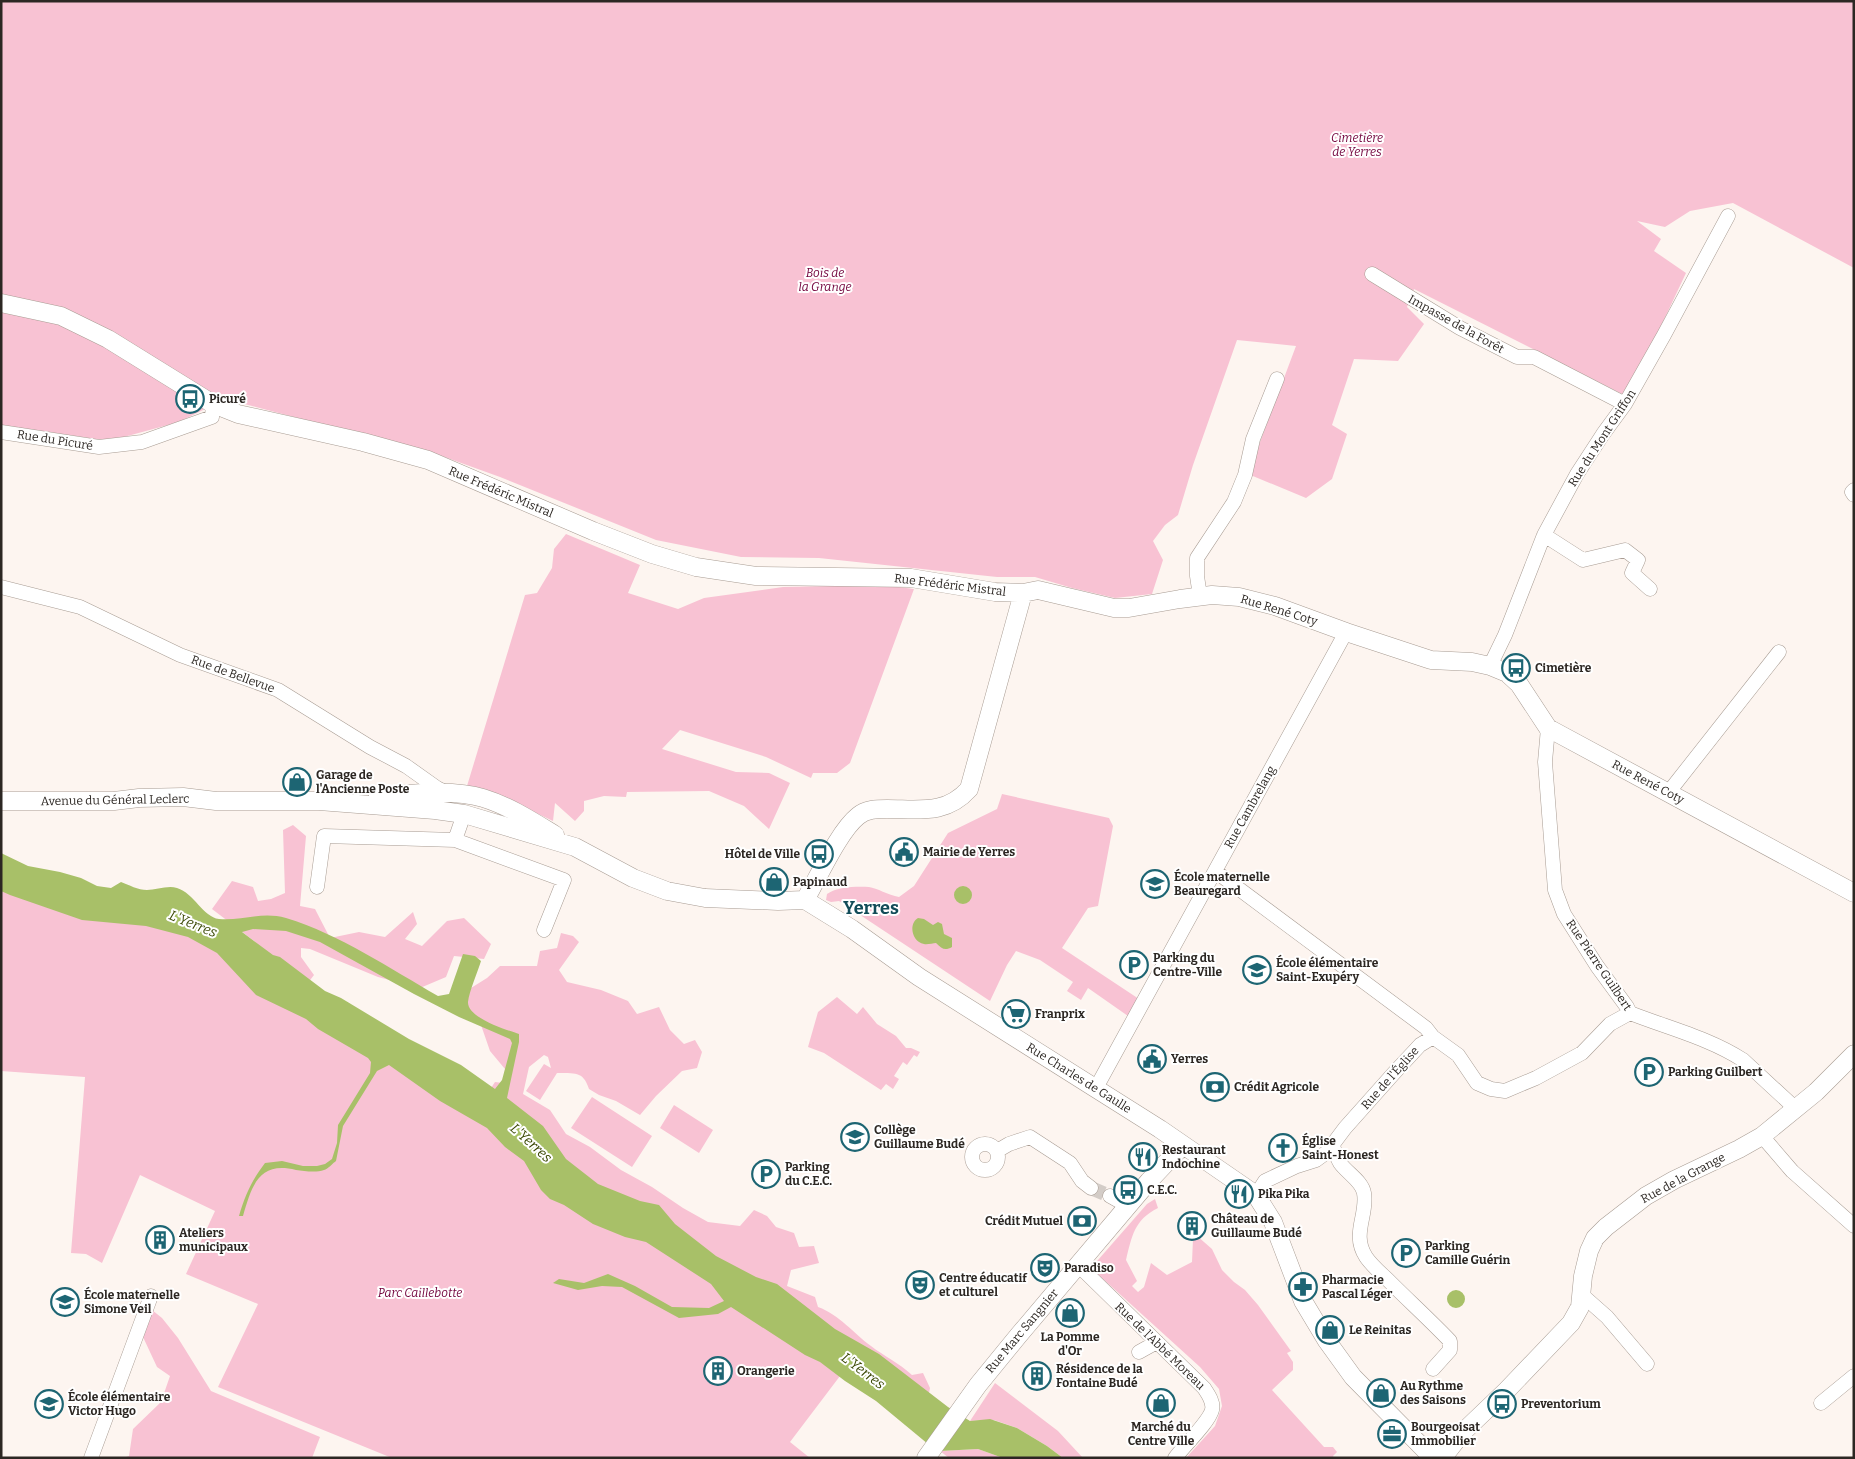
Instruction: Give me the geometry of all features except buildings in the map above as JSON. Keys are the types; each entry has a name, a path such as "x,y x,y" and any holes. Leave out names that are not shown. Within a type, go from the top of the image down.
{"street":[{"name":"Rue du Mont Griffon","path":"1490,666 1505,635 1544,535 1577,474 1625,404 1728,216"},
{"name":"Impasse de la Forêt","path":"1372,274 1446,321 1516,357 1534,358 1625,404"},
{"name":"Rue Frédéric Mistral","path":"1,303 60,316 108,339 198,396 238,414 363,442 428,460 592,532 652,554 696,567 756,576 911,578 995,592 1023,593"},
{"path":"1200,596 1197,558 1234,502 1245,475 1253,439 1277,379"},
{"name":"Rue du Picuré","path":"1,432 99,446 142,442 212,417 213,404"},
{"path":"1854,490 1852,492 1854,494"},
{"path":"1544,535 1583,560 1625,550 1638,560 1632,573 1650,589"},
{"name":"Rue de Bellevue","path":"1,587 80,607 180,655 278,690 370,747 406,766 437,788 450,794"},
{"name":"Rue René Coty","path":"1023,593 1038,590 1114,608 1129,608 1212,595 1239,598 1275,606 1431,660 1472,662 1490,666 1506,673 1518,684 1548,728 1854,893"},
{"path":"457,813 575,847 633,878 666,891 705,898 778,901 805,900 848,826 859,815 874,809 939,809 961,798 969,789 1023,593"},
{"name":"Rue Cambrelang","path":"1096,1088 1346,632"},
{"path":"1668,793 1779,652"},
{"name":"Rue Pierre Guilbert","path":"1548,728 1545,762 1554,890 1564,914 1597,966 1628,1007 1630,1013 1699,1038 1734,1054 1743,1060 1794,1108"},
{"path":"450,794 457,813 455,840"},
{"name":"Avenue du Général Leclerc","path":"319,801 395,795 450,794 481,797 505,806 575,847"},
{"path":"457,813 469,796"},
{"name":"Avenue du Général Leclerc","path":"1,801 114,801 139,798 183,797 216,801 319,801 457,813"},
{"path":"317,887 324,836 455,840 564,880 544,930"},
{"path":"1215,871 1426,1028 1433,1037 1458,1055 1478,1083 1491,1089 1505,1090 1536,1078 1582,1053 1610,1024 1630,1013"},
{"name":"Rue Charles de Gaulle","path":"805,900 852,929 919,977 1096,1088 1232,1177 1256,1195 1273,1222 1304,1301 1326,1341 1353,1377 1440,1455"},
{"name":"Rue de l'Église","path":"1256,1195 1266,1181 1297,1166 1316,1160 1327,1152 1345,1128 1394,1073 1420,1045 1433,1037"},
{"name":"Rue de la Grange","path":"1440,1455 1507,1390 1571,1323 1580,1307 1586,1261 1595,1238 1646,1196 1762,1136 1852,1060"},
{"path":"1762,1136 1792,1170 1854,1226"},
{"path":"997,1151 1008,1144 1030,1137 1070,1163 1082,1180 1091,1188"},
{"name":"Rue Marc Sangnier","path":"927,1456 1002,1354 1128,1206 1183,1145"},
{"path":"1333,1146 1339,1162 1358,1182 1364,1192 1360,1242 1366,1257 1408,1302 1427,1317 1450,1341 1450,1350 1433,1369"},
{"path":"1110,1196 1128,1206"},
{"name":"Rue de l'Abbé Moreau","path":"1078,1265 1204,1388 1211,1398 1212,1410 1205,1422 1175,1458"},
{"path":"1581,1294 1607,1317 1647,1364"},
{"path":"91,1458 151,1296"},
{"path":"1139,1352 1157,1342"},
{"path":"1821,1403 1854,1376"}],"green space":[{"name":"Bois de la Grange","path":"1,1 1854,1 1854,268 1733,203 1690,211 1665,227 1637,221 1661,239 1654,251 1686,273 1626,396 1414,289 1407,307 1424,324 1398,361 1354,359 1332,425 1347,434 1332,479 1306,498 1248,474 1296,346 1237,340 1193,465 1178,515 1165,525 1153,541 1163,560 1152,594 1115,598 1035,577 997,577 819,558 741,557 656,540 500,477 439,455 225,399 179,422 109,441 1,425"},
{"path":"566,534 640,565 628,593 678,609 704,598 783,587 883,585 914,589 850,763 837,773 813,773 811,778 766,757 680,730 662,749 736,772 769,773 790,783 769,829 744,806 709,791 627,792 626,797 604,796 584,801 584,811 575,821 555,803 553,821 511,801 467,786 525,595 537,593 552,568 554,549"},
{"path":"1002,794 1109,818 1113,826 1098,906 1088,908 1062,948 1139,999 1128,1016 1088,988 1081,1000 1067,991 1073,982 1040,960 1016,951 1007,965 990,1001 839,901 831,902 826,900 827,894 841,888 859,887 869,887 899,897 914,886 948,833 997,809"},
{"path":"293,825 306,836 300,906 315,909 330,938 359,932 385,937 413,912 417,924 405,939 422,946 447,921 464,918 491,944 484,959 454,956 446,977 420,988 378,977 310,949 301,948 301,957 314,975 304,988 254,941 212,909 232,881 253,887 258,901 271,899 285,893 283,830"},
{"name":"Parc Caillebotte","path":"1,888 167,928 212,946 488,1125 641,1237 710,1281 840,1376 790,1442 810,1458 392,1458 218,1387 258,1304 186,1274 215,1211 140,1175 102,1263 86,1254 71,1253 85,1077 1,1071"},
{"path":"561,933 573,936 579,942 559,970 567,982 601,990 628,1001 637,1014 659,1007 670,1030 684,1044 695,1040 702,1052 697,1068 682,1071 656,1096 640,1115 616,1101 589,1089 581,1076 573,1073 557,1073 540,1100 526,1091 544,1064 551,1068 548,1057 544,1055 529,1067 523,1094 550,1110 566,1134 590,1147 621,1170 708,1222 740,1226 754,1210 767,1216 776,1227 794,1233 799,1247 814,1246 819,1263 791,1270 787,1286 815,1297 818,1307 840,1319 871,1346 912,1375 923,1373 930,1388 928,1398 604,1200 489,1091 495,1082 503,1083 505,1069 490,1051 481,1025 468,1011 463,993 487,978 500,966 537,966 540,951 557,948"},
{"path":"837,997 857,1014 863,1007 877,1024 896,1036 906,1048 920,1052 917,1057 914,1055 907,1065 903,1062 894,1076 899,1079 893,1089 886,1084 881,1090 824,1053 808,1047 818,1012"},
{"path":"592,1097 652,1136 632,1167 571,1128"},
{"path":"674,1105 713,1130 699,1153 660,1128"},
{"path":"1155,1199 1158,1208 1139,1223 1130,1243 1126,1260 1137,1281 1132,1286 1138,1292 1144,1287 1151,1263 1167,1275 1192,1262 1193,1239 1196,1235 1212,1249 1222,1270 1245,1290 1258,1305 1291,1351 1287,1353 1293,1362 1293,1370 1272,1390 1324,1447 1333,1447 1337,1452 1333,1456 1334,1458 1186,1458 1215,1426 1222,1406 1219,1389 1200,1367 1091,1268 1147,1204"},
{"path":"152,1310 162,1318 178,1338 211,1391 320,1437 312,1458 123,1458 129,1456 133,1429 161,1402 170,1376 157,1367 143,1337"},
{"path":"995,1383 1058,1431 1083,1458 1063,1458 1017,1428 994,1420 970,1421"},
{"path":"978,1449 1003,1458 949,1458 940,1451"}],"water":[{"name":"L'Yerres","path":"1,853 28,866 81,878 97,886 111,888 121,882 144,890 177,888 188,895 208,914 219,919 277,916 326,933 438,996 449,994 463,954 475,956 481,961 469,998 469,1008 481,1018 519,1034 507,1098 543,1126 566,1159 598,1184 640,1201 659,1205 675,1224 716,1256 756,1277 777,1284 835,1329 879,1354 948,1407 970,1421 990,1419 1017,1428 1063,1458 1003,1458 978,1449 940,1451 934,1449 876,1401 820,1362 805,1355 731,1307 718,1314 679,1318 622,1287 602,1286 578,1290 553,1283 559,1279 584,1283 608,1274 635,1286 672,1307 709,1308 724,1301 711,1284 646,1242 625,1237 593,1224 564,1205 550,1199 541,1190 524,1161 505,1147 487,1128 440,1101 389,1065 377,1071 343,1126 336,1161 321,1171 314,1172 283,1168 265,1172 254,1185 243,1216 239,1216 249,1188 265,1163 282,1161 303,1166 317,1166 325,1164 332,1159 337,1143 338,1125 370,1073 371,1062 368,1058 318,1029 306,1019 256,995 217,953 188,937 146,926 82,920 1,891","holes":["253,929 286,931 320,942 459,1017 510,1039 512,1043 502,1080 495,1089 461,1065 409,1039 341,998 325,991 280,957 273,955 242,932"]},
{"path":"959,886 967,886 972,891 970,902 959,904 954,899 954,891"},
{"path":"918,918 924,919 933,925 938,922 942,924 944,934 952,938 952,947 944,949 936,943 920,943 914,936 912,928"},
{"path":"1456,1290 1462,1293 1465,1299 1462,1305 1456,1308 1450,1305 1447,1299 1450,1293"}],"tunnel":[{"path":"1091,1188 1110,1196"}],"place":[{"name":"Picuré","path":"190,399"},
{"name":"Cimetière","path":"1516,668"},
{"name":"Garage de l'Ancienne Poste","path":"297,782"},
{"name":"Mairie de Yerres","path":"904,852"},
{"name":"Hôtel de Ville","path":"819,854"},
{"name":"Papinaud","path":"774,882"},
{"name":"École maternelle Beauregard","path":"1155,884"},
{"name":"Parking du Centre-Ville","path":"1134,965"},
{"name":"École élémentaire Saint-Exupéry","path":"1257,970"},
{"name":"Franprix","path":"1016,1014"},
{"name":"Yerres","path":"1152,1059"},
{"name":"Parking Guilbert","path":"1649,1072"},
{"name":"Crédit Agricole","path":"1215,1087"},
{"name":"Collège Guillaume Budé","path":"855,1137"},
{"name":"Église Saint-Honest","path":"1283,1148"},
{"name":"Restaurant Indochine","path":"1143,1157"},
{"name":"Parking du C.E.C.","path":"766,1174"},
{"name":"C.E.C.","path":"1128,1190"},
{"name":"Pika Pika","path":"1239,1194"},
{"name":"Crédit Mutuel","path":"1082,1221"},
{"name":"Château de Guillaume Budé","path":"1192,1226"},
{"name":"Ateliers municipaux","path":"160,1240"},
{"name":"Parking Camille Guérin","path":"1406,1253"},
{"name":"Paradiso","path":"1045,1268"},
{"name":"Centre éducatif et culturel","path":"920,1285"},
{"name":"Pharmacie Pascal Léger","path":"1303,1287"},
{"name":"École maternelle Simone Veil","path":"65,1302"},
{"name":"La Pomme d'Or","path":"1070,1313"},
{"name":"Le Reinitas","path":"1330,1330"},
{"name":"Orangerie","path":"718,1371"},
{"name":"Résidence de la Fontaine Budé","path":"1037,1376"},
{"name":"Au Rythme des Saisons","path":"1381,1393"},
{"name":"Marché du Centre Ville","path":"1161,1403"},
{"name":"École élémentaire Victor Hugo","path":"49,1404"},
{"name":"Preventorium","path":"1502,1404"},
{"name":"Bourgeoisat Immobilier","path":"1392,1434"}],"district":[{"name":"Yerres","path":"871,908"}],"park label":[{"name":"Cimetière de Yerres","path":"1357,145"}]}
